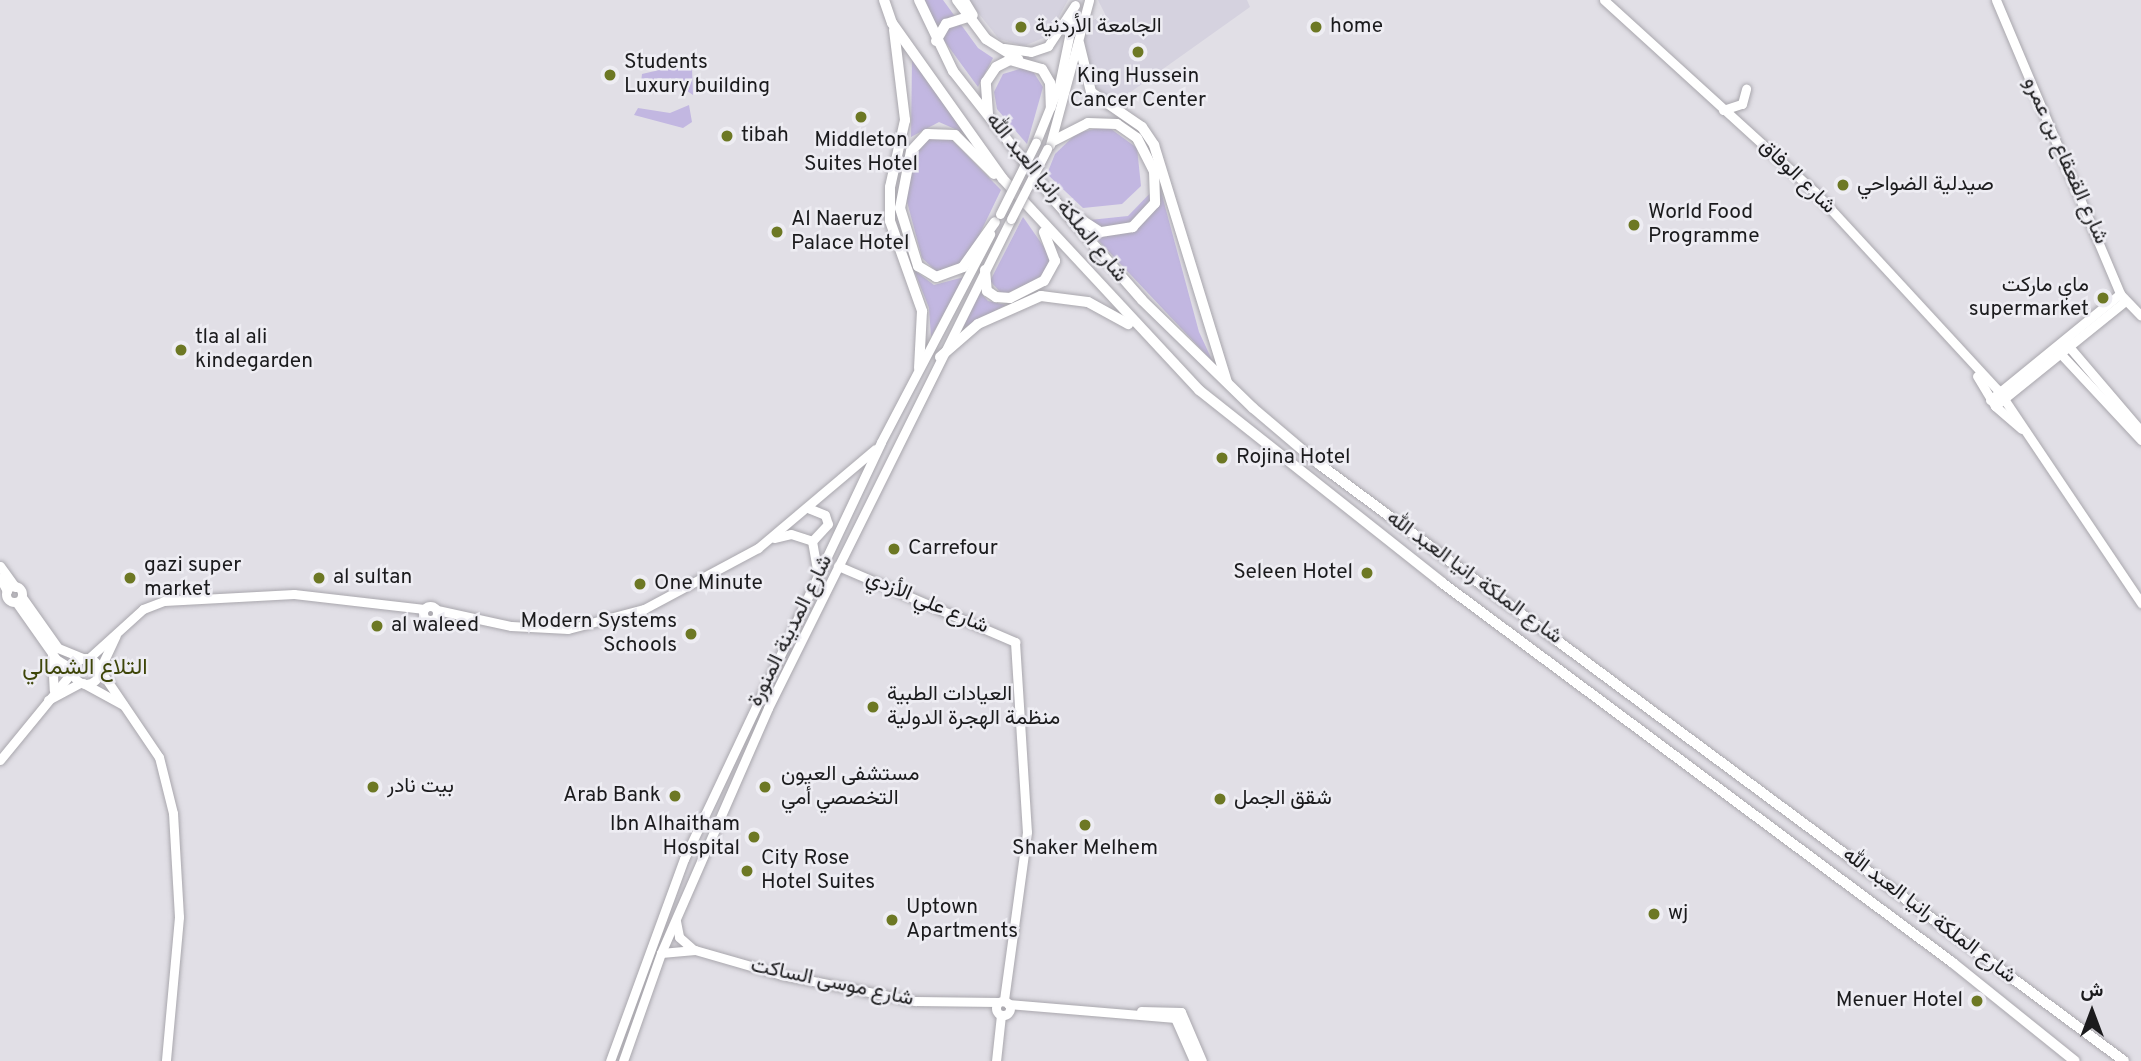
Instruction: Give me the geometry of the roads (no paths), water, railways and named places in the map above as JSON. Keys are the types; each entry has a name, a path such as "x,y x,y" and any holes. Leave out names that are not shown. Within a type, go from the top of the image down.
{"main road":[{"name":"شارع الملكة رانيا العبد الله","path":"884,0 892,23 1003,179 1040,222 1137,329 1277,456 1953,962 2075,1061"},
{"name":"شارع الملكة رانيا العبد الله","path":"919,0 936,41 1056,202 1111,268 1228,386 1319,464 2124,1061"},
{"path":"957,0 993,46 1047,75 1051,107"},
{"path":"936,41 946,24 968,17"},
{"path":"892,23 905,120 890,187 890,221 922,312 919,368"},
{"path":"1079,43 1091,92 1142,127 1154,145 1228,386"},
{"path":"988,114 989,75 1003,63 1021,60"},
{"path":"1050,145 1096,122 1124,128 1147,152 1156,191 1142,222 1111,233 1086,225 1056,202"},
{"path":"998,218 963,267 930,275 918,266 905,235 902,177 915,145 942,131 955,135 1003,179"},
{"path":"985,270 987,291 996,297 1010,298 1044,281 1055,255 1040,222"},
{"path":"940,357 978,324 1041,296 1088,302 1137,329"}],"street":[{"path":"964,0 994,42 1021,52 1040,50 1056,39 1076,2"},
{"name":"شارع المدينة المنورة","path":"623,1061 661,953 768,708 940,357 1050,145 1089,0"},
{"name":"شارع الوفاق","path":"1604,0 1815,192 1975,371 2001,394 2022,430 2092,522 2141,603"},
{"name":"شارع القعقاع بن عمرو","path":"1996,0 2123,297 2141,316"},
{"name":"شارع المدينة المنورة","path":"610,1061 684,859 881,442 1036,142 1051,107 1076,2"},
{"path":"1723,110 1742,103 1746,89"},
{"path":"1993,403 2123,297"},
{"path":"2061,346 2141,440"},
{"name":"شارع الوفاق","path":"1975,371 1993,403 2022,430"},
{"path":"2115,408 2141,431"},
{"path":"0,760 72,671 152,605 195,598 293,594 395,606 424,612 430,620 437,613 520,627 592,627 644,609 773,538 881,442"},
{"path":"808,508 825,515 828,524 812,541"},
{"path":"773,538 791,534 812,541"},
{"path":"812,541 818,576"},
{"path":"0,566 7,593 17,600 52,654 82,683 130,710"},
{"name":"شارع علي الأزدي","path":"838,566 1015,642 1027,832 1003,1007"},
{"path":"0,578 7,593 17,600 58,648 87,658 101,669 130,710 162,765 176,833 179,917 165,1058"},
{"path":"0,609 17,600"},
{"path":"44,703 82,683 101,669 116,633"},
{"path":"52,654 54,690"},
{"path":"676,919 679,937 695,950"},
{"name":"شارع موسى الساكت","path":"661,953 695,950 881,996 1003,1007 1181,1012 1202,1061"},
{"path":"996,1061 1003,1007"},
{"name":"شارع موسى الساكت","path":"1141,1011 1175,1018 1194,1061"}],"place":[{"name":"الجامعة الأردنية","path":"1021,27"},
{"name":"home","path":"1316,27"},
{"name":"King Hussein Cancer Center","path":"1138,52"},
{"name":"Students Luxury building","path":"610,75"},
{"name":"Middleton Suites Hotel","path":"861,117"},
{"name":"tibah","path":"727,136"},
{"name":"صيدلية الضواحي","path":"1843,185"},
{"name":"World Food Programme","path":"1634,225"},
{"name":"Al Naeruz Palace Hotel","path":"777,232"},
{"name":"ماي ماركت supermarket","path":"2103,298"},
{"name":"tla al ali kindegarden","path":"181,350"},
{"name":"Rojina Hotel","path":"1222,458"},
{"name":"Carrefour","path":"894,549"},
{"name":"Seleen Hotel","path":"1367,573"},
{"name":"gazi super market","path":"130,578"},
{"name":"al sultan","path":"319,578"},
{"name":"One Minute","path":"640,584"},
{"name":"al waleed","path":"377,626"},
{"name":"Modern Systems Schools","path":"691,634"},
{"name":"العيادات الطبية منظمة الهجرة الدولية","path":"873,707"},
{"name":"بيت نادر","path":"373,787"},
{"name":"مستشفى العيون التخصصي أمي","path":"765,787"},
{"name":"Arab Bank","path":"675,796"},
{"name":"شقق الجمل","path":"1220,799"},
{"name":"Shaker Melhem","path":"1085,825"},
{"name":"Ibn Alhaitham Hospital","path":"754,837"},
{"name":"City Rose Hotel Suites","path":"747,871"},
{"name":"wj","path":"1654,914"},
{"name":"Uptown Apartments","path":"892,920"},
{"name":"Menuer Hotel","path":"1977,1001"}],"district":[{"name":"التلاع الشمالي","path":"85,669"}]}
